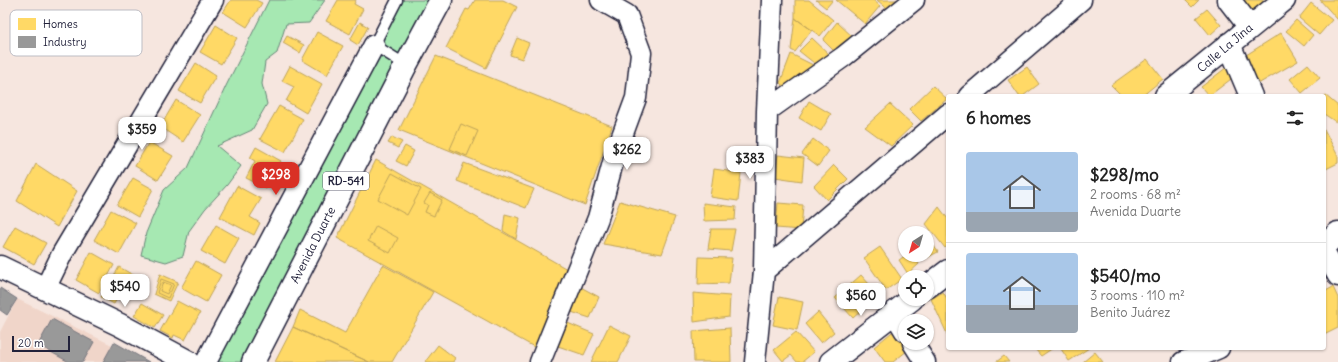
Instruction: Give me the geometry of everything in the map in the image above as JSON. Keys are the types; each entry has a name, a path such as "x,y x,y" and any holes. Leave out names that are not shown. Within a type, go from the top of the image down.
{"main road":[{"name":"Avenida Duarte","path":"253,362 441,0"},
{"path":"1229,0 1250,27"},
{"name":"Calle La Jina","path":"1168,94 1284,0"},
{"path":"1229,44 1250,94"},
{"path":"1326,244 1338,233"},
{"path":"0,266 120,324 189,362"},
{"path":"934,282 946,273"},
{"path":"839,360 898,323"}],"street":[{"path":"45,288 62,254 213,0"},
{"path":"540,362 598,218 615,155 636,98 641,53 627,15 601,0"},
{"path":"755,362 764,271 767,111 772,0"},
{"path":"767,111 843,57 914,0"},
{"path":"971,94 1082,0"},
{"path":"206,362 374,45"},
{"path":"764,271 946,116"},
{"path":"1326,255 1338,276"},
{"path":"917,350 925,362"},
{"path":"1192,356 1212,350"}],"lane":[{"path":"397,0 374,45 406,65"}],"shaded area":[{"path":"17,299 147,362 0,362 0,332"}],"green space":[{"path":"269,0 325,0 309,23 286,24 277,53 265,62 262,84 267,104 252,130 217,146 241,166 227,185 205,209 189,231 183,256 166,262 141,255 146,233 164,190 188,168 226,86"},
{"path":"399,0 439,0 406,64 375,45"},
{"path":"374,45 406,65 253,362 206,362"}],"building: Homes":[{"path":"231,0 256,0 262,3 247,27 223,12"},
{"path":"338,0 356,0 354,4 363,9 350,34 326,21"},
{"path":"475,0 503,0 517,7 486,68 446,48 466,9 469,10"},
{"path":"795,0 809,0 833,20 820,36 795,18"},
{"path":"816,0 833,0 826,8"},
{"path":"836,0 873,0 880,6 865,24"},
{"path":"877,0 902,0 890,11"},
{"path":"1185,0 1199,0 1192,7"},
{"path":"1241,0 1268,0 1253,13"},
{"path":"1320,0 1338,0 1338,20"},
{"path":"1311,3 1332,20 1319,35 1299,18"},
{"path":"1207,9 1221,25 1210,35 1196,18"},
{"path":"795,18 812,30 795,52 791,50"},
{"path":"1296,20 1313,35 1304,46 1286,31"},
{"path":"360,22 368,27 358,45 350,40"},
{"path":"837,22 855,39 837,54 823,40"},
{"path":"216,25 237,38 221,64 200,52"},
{"path":"317,32 343,46 327,75 302,60"},
{"path":"1281,33 1298,61 1258,84 1243,57"},
{"path":"287,36 304,45 300,53 283,43"},
{"path":"517,38 529,43 522,59 510,55"},
{"path":"812,38 831,56 819,67 799,51"},
{"path":"791,54 815,66 788,90 780,83"},
{"path":"436,56 612,126 585,205 399,130"},
{"path":"1147,59 1163,79 1144,94 1120,94 1111,85"},
{"path":"196,63 216,76 200,103 179,91"},
{"path":"1308,64 1320,78 1302,93 1290,79"},
{"path":"290,66 322,84 306,113 286,101 294,87 282,81"},
{"path":"1027,67 1039,84 1026,94 1018,94 1008,80"},
{"path":"1227,67 1235,76 1212,94 1207,94 1201,87"},
{"path":"933,86 946,98 946,100 921,121 909,109"},
{"path":"1326,96 1338,106 1338,119 1336,122 1326,115"},
{"path":"176,100 200,115 183,142 160,127"},
{"path":"809,101 831,114 821,131 799,118"},
{"path":"890,104 913,125 891,146 865,127"},
{"path":"279,106 303,119 285,152 260,139"},
{"path":"461,124 478,131 467,156 450,149"},
{"path":"1326,133 1338,156 1338,163 1326,169"},
{"path":"392,137 402,142 398,148 388,143"},
{"path":"813,139 829,151 818,166 802,154"},
{"path":"149,142 173,156 158,180 135,166"},
{"path":"405,146 414,151 406,166 396,161"},
{"path":"256,147 281,161 266,188 246,178 255,161 250,158"},
{"path":"778,155 804,158 802,181 775,177"},
{"path":"376,160 567,269 536,348 337,238"},
{"path":"464,163 534,189 526,208 457,181"},
{"path":"36,164 77,191 57,227 17,201"},
{"path":"834,165 848,179 827,200 814,186"},
{"path":"714,169 741,173 738,201 710,197"},
{"path":"392,173 421,189 407,215 378,199"},
{"path":"133,178 153,189 138,217 117,205"},
{"path":"237,186 261,199 250,217 260,223 254,235 220,217"},
{"path":"430,193 442,200 434,216 425,212 428,205 424,203"},
{"path":"620,201 675,217 662,254 603,244"},
{"path":"703,203 736,207 735,220 704,221"},
{"path":"778,203 803,205 801,230 776,228"},
{"path":"939,207 946,216 945,248 934,234 934,226 928,226 926,224"},
{"path":"111,210 136,223 119,254 94,240"},
{"path":"505,214 520,218 516,239 503,231"},
{"path":"216,225 239,238 225,264 201,251"},
{"path":"15,226 46,243 34,264 3,247"},
{"path":"376,226 398,238 390,253 368,241"},
{"path":"711,229 735,229 731,251 708,249"},
{"path":"934,246 938,252 934,254"},
{"path":"880,247 898,273 898,282 886,290 864,258"},
{"path":"91,252 114,265 99,293 76,280"},
{"path":"699,257 732,258 729,283 698,284"},
{"path":"196,261 221,275 206,302 181,288"},
{"path":"900,262 918,262 919,264 912,270 905,270"},
{"path":"383,265 433,292 392,362 369,362 293,327 300,310 345,333"},
{"path":"119,267 142,280 135,293 112,280"},
{"path":"160,274 178,282 169,301 154,294"},
{"path":"861,275 879,295 853,318 835,298"},
{"path":"161,279 174,284 168,298 157,293"},
{"path":"163,282 171,285 167,294 160,291"},
{"path":"109,283 122,290 114,304 101,297"},
{"path":"577,285 599,297 590,318 565,310"},
{"path":"1333,287 1338,298 1338,328 1326,334 1326,291"},
{"path":"943,292 946,297 946,332 934,306 934,297"},
{"path":"693,293 730,296 729,317 694,322"},
{"path":"779,297 803,302 797,330 773,325"},
{"path":"177,301 200,313 185,340 174,335 173,338 160,331"},
{"path":"142,303 163,315 155,328 134,316"},
{"path":"818,312 834,332 821,343 805,324"},
{"path":"558,319 594,334 584,355 555,345"},
{"path":"609,325 631,336 618,362 591,362"},
{"path":"293,327 369,362 275,362"},
{"path":"730,328 731,362 694,362 693,331"},
{"path":"897,328 898,350 908,350 893,362 885,362 874,347"},
{"path":"796,332 814,352 802,362 797,362 791,355 783,361 774,350"},
{"path":"438,345 455,358 453,362 425,362"},
{"path":"1036,350 1050,350 1041,356"},
{"path":"1062,350 1086,350 1069,361"},
{"path":"1095,352 1103,362 1083,362"},
{"path":"1004,356 1009,362 996,362"}],"building: Industry":[{"path":"0,288 17,299 7,315 0,310"},
{"path":"52,319 94,342 83,362 69,362 38,345"},
{"path":"114,342 149,362 103,362"}]}
